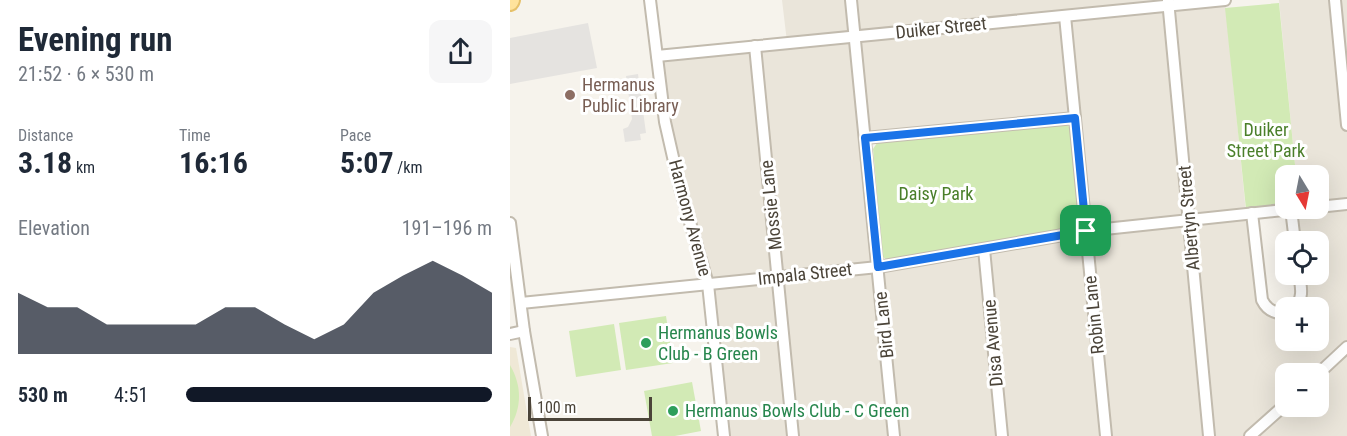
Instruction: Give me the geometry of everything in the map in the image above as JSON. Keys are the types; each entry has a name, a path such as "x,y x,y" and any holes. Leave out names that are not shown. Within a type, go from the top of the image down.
{"street":[{"name":"Harmony Avenue","path":"650,0 665,122 676,174 708,284 724,436"},
{"name":"Bird Lane","path":"851,0 894,436"},
{"name":"Duiker Street","path":"657,56 1065,16 1168,3 1226,0"},
{"path":"1335,0 1347,125"},
{"name":"Albertyn Street","path":"1168,3 1209,436"},
{"name":"Robin Lane","path":"1065,16 1106,436"},
{"name":"Mossie Lane","path":"755,46 793,436"},
{"path":"865,138 1075,118"},
{"path":"1329,206 1347,204"},
{"name":"Impala Street","path":"520,303 878,267 1086,231 1275,211"},
{"path":"1252,213 1262,300 1270,310 1275,312"},
{"path":"510,223 524,331 542,436"},
{"name":"Disa Avenue","path":"984,249 1002,436"},
{"path":"510,334 524,331"},
{"path":"1329,364 1347,347"},
{"path":"1250,436 1275,414"}],"shaded area":[{"path":"782,0 1225,0 1246,213 1265,304 1275,308 1275,351 1329,351 1329,297 1296,297 1297,285 1329,285 1329,231 1295,231 1296,219 1329,219 1329,165 1295,165 1279,0 1347,0 1347,436 725,436 709,283 679,182 658,55 787,42","holes":["1075,119 1086,230 878,267 866,140"]},
{"path":"588,23 597,68 510,84 510,38"},
{"path":"638,74 646,133 640,134 641,140 625,142 623,129 628,127 632,119 626,76"},
{"path":"510,347 516,348 531,436 510,436"}],"green space":[{"name":"Duiker Street Park","path":"1279,3 1295,165 1275,165 1275,206 1246,209 1225,8"},
{"name":"Daisy Park","path":"1067,125 1072,129 1080,226 887,260 883,257 873,149 877,143"},
{"name":"Hermanus Bowls Club - B Green","path":"666,316 673,363 626,370 619,323"},
{"path":"614,324 621,370 576,377 569,331"},
{"path":"510,365 517,381 519,396 517,412 510,427"},
{"name":"Hermanus Bowls Club - C Green","path":"692,382 701,431 675,436 652,436 644,391"}],"place":[{"name":"Hermanus Public Library","path":"570,95"},
{"name":"Hermanus Bowls Club - B Green","path":"646,343"},
{"name":"Hermanus Bowls Club - C Green","path":"673,411"}],"route":[{"path":"1075,118 1086,231 878,267 865,138 1075,118"}]}
